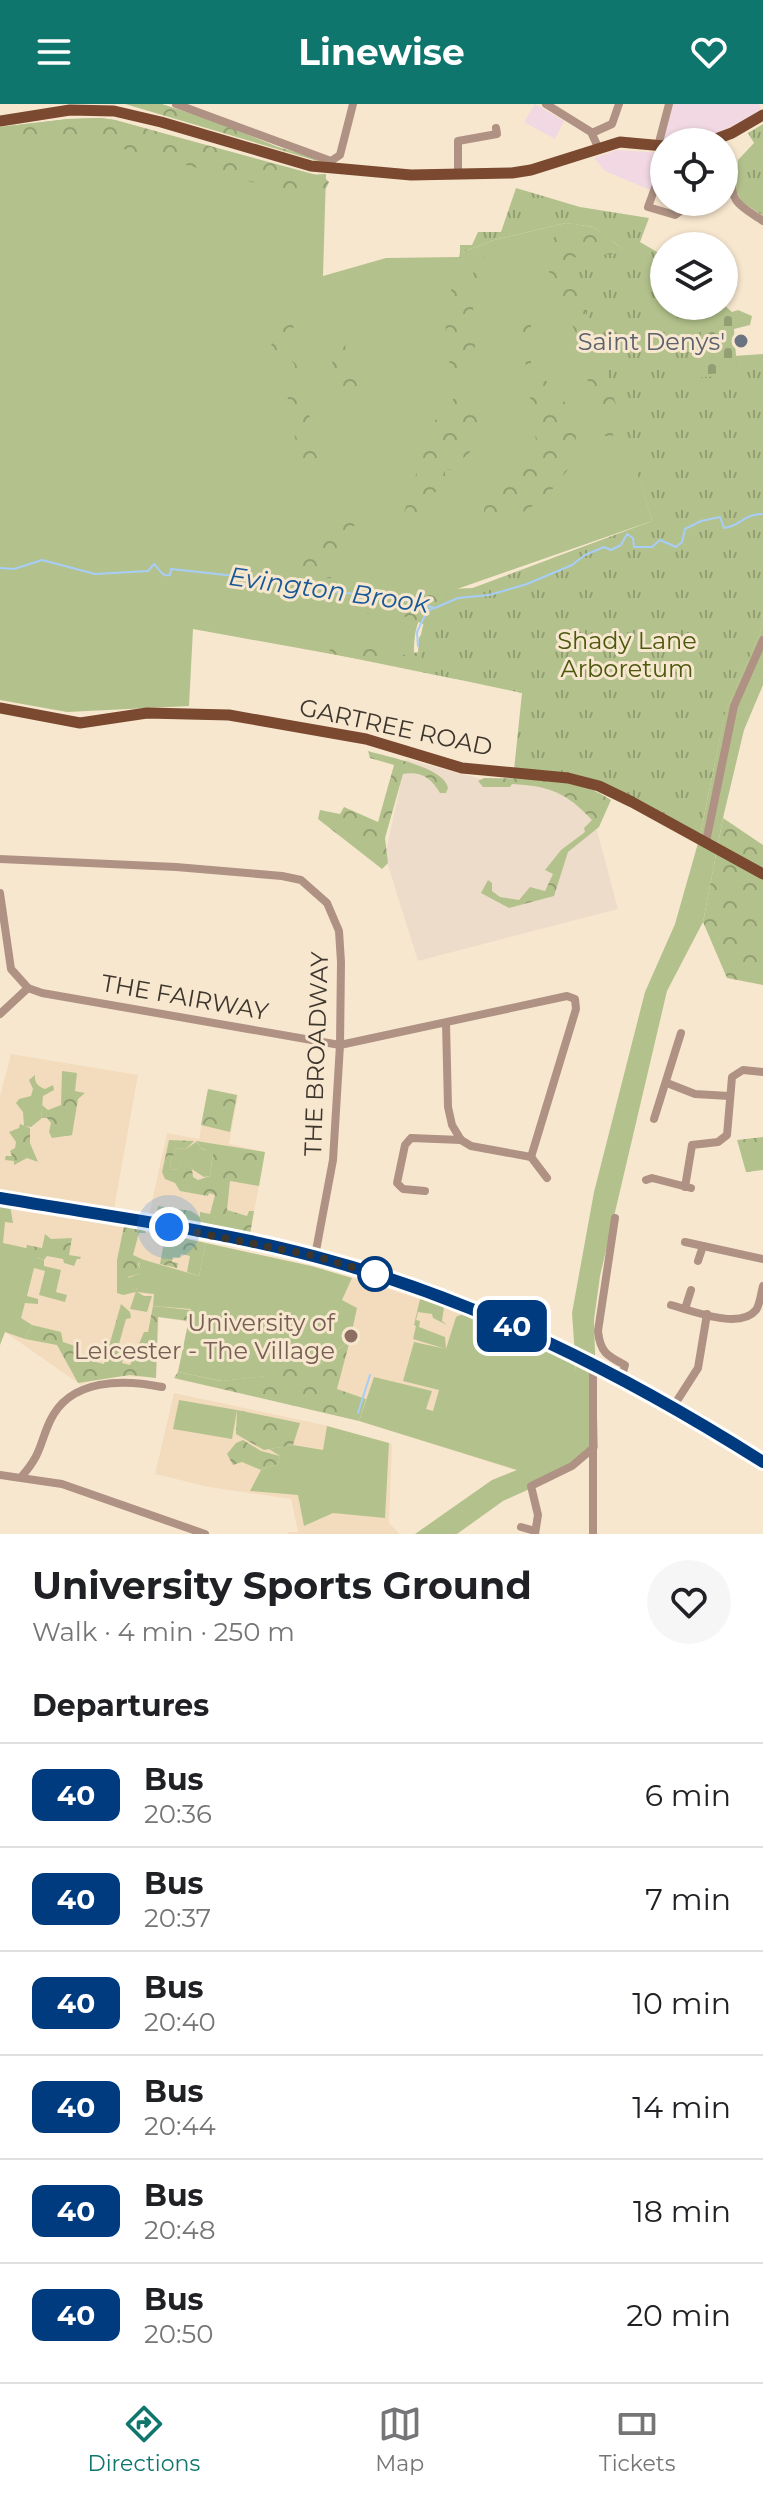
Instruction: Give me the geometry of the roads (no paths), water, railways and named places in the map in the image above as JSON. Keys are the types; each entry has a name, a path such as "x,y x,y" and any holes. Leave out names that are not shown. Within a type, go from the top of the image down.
{"main road":[{"path":"0,121 70,110 115,108 311,166 375,173 494,175 531,170 598,147 630,142 650,145"},
{"path":"738,130 763,115"},
{"name":"GARTREE ROAD","path":"0,708 80,723 147,713 206,713 366,739 462,768 543,774 599,786 763,874"}],"street":[{"path":"176,104 331,161 339,158 353,104"},
{"path":"546,104 592,133 598,147"},
{"path":"592,133 612,124 619,104"},
{"path":"664,128 669,104"},
{"path":"458,175 458,141 497,134 496,128"},
{"path":"738,202 763,221"},
{"path":"706,842 734,706 763,640"},
{"name":"THE BROADWAY","path":"0,859 176,867 282,876 301,880 327,903 339,931 340,1045 333,1160 315,1256"},
{"path":"0,893 11,969 28,988 0,1014"},
{"name":"THE FAIRWAY","path":"28,988 42,993 340,1045 567,996 575,999 576,1009 531,1157"},
{"path":"446,1023 448,1107 452,1125 461,1140"},
{"path":"654,1119 681,1033"},
{"path":"646,1180 652,1178 688,1187 692,1145 718,1142 727,1135 729,1096 735,1073 743,1070 763,1072"},
{"path":"667,1083 695,1094 729,1096"},
{"path":"425,1191 403,1189 397,1183 405,1145 411,1138 461,1140 471,1146 531,1157 547,1178"},
{"path":"0,1198 177,1228 315,1256 430,1292 547,1341 593,1364 673,1407 763,1462"},
{"path":"615,1218 598,1331 599,1347 603,1353 625,1365 621,1379"},
{"path":"685,1242 763,1259"},
{"path":"698,1261 703,1246"},
{"path":"671,1305 735,1321 758,1309 763,1286"},
{"path":"685,1309 691,1290"},
{"path":"673,1407 698,1368 707,1314"},
{"path":"593,1364 593,1534"},
{"path":"22,1476 39,1455 54,1413 74,1396 114,1381 162,1387"},
{"path":"521,1527 535,1532 538,1515 531,1486 572,1466 592,1449"},
{"path":"572,1466 592,1482"},
{"path":"0,1475 62,1484 205,1534"}],"waterway":[{"name":"Evington Brook","path":"0,568 14,569 42,560 95,574 148,571 154,564 167,575 170,575 171,569 281,581 342,593 386,595 435,608 458,598 489,595 527,584 604,547 611,550 621,545 627,534 633,538 634,547 652,547 660,540 676,547 682,542 685,529 701,521 720,517 724,528 763,514"},
{"path":"418,646 417,632 427,611 432,609"},
{"path":"358,1413 370,1375"}],"place":[{"name":"Saint Denys'","path":"741,341"},
{"name":"University of Leicester - The Village","path":"351,1336"}],"park label":[{"name":"Shady Lane Arboretum","path":"627,654"}]}
